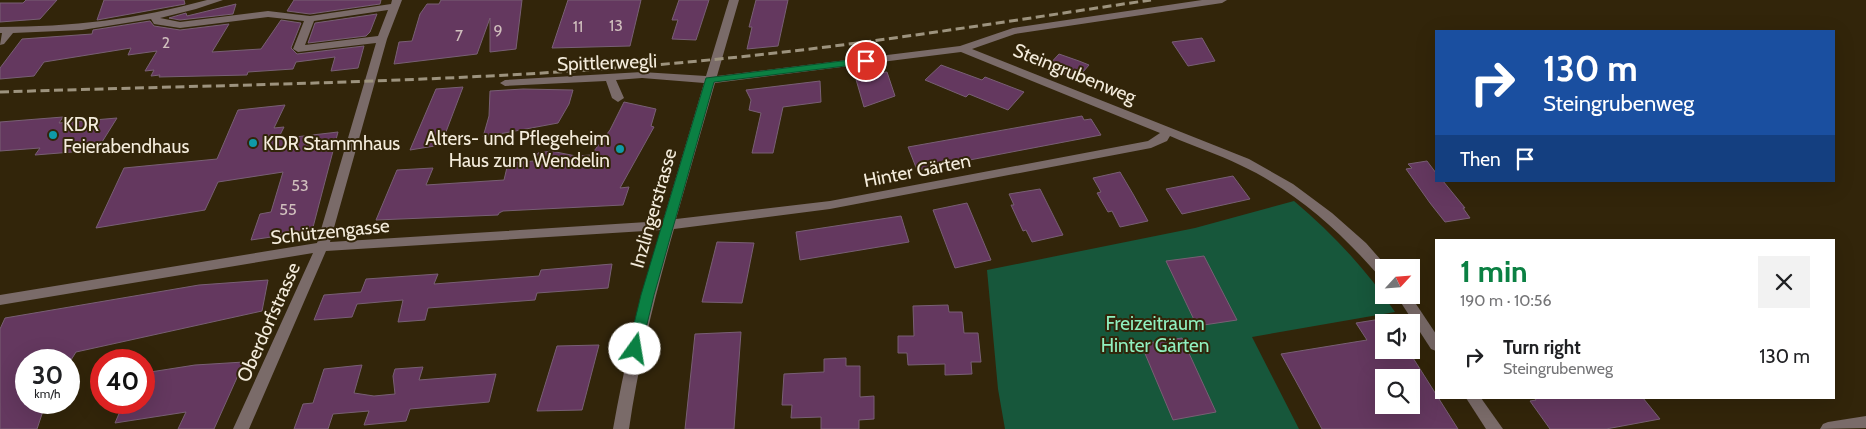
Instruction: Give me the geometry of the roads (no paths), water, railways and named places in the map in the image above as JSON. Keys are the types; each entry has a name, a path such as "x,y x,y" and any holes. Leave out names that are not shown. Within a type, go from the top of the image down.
{"street":[{"path":"0,42 5,30 103,24 155,16 218,0"},
{"name":"Inzlingerstrasse","path":"621,429 631,367 667,225 734,0"},
{"path":"962,49 1013,31 1222,0"},
{"path":"155,16 158,22 180,25 268,14 310,19 396,3"},
{"name":"Oberdorfstrasse","path":"241,429 322,247 382,39 396,3"},
{"path":"310,19 298,49 382,39"},
{"name":"Steingrubenweg","path":"709,80 962,49 1245,162 1290,187 1328,216 1361,246 1375,262"},
{"name":"Spittlerwegli","path":"505,83 642,75 709,80"},
{"path":"610,78 618,98"},
{"name":"Hinter Gärten","path":"667,225 830,206 1151,144 1163,138 1167,131"},
{"name":"Schützengasse","path":"0,300 322,247 667,225"},
{"path":"1409,304 1435,343"},
{"path":"1474,399 1495,429"},
{"path":"1828,429 1866,422"}],"railway":[{"path":"0,92 360,82 629,67 827,47 1151,0"}],"place":[{"name":"KDR Feierabendhaus","path":"53,135"},
{"name":"KDR Stammhaus","path":"253,143"},
{"name":"Alters- und Pflegeheim Haus zum Wendelin","path":"620,149"}],"park label":[{"name":"Freizeitraum Hinter Gärten","path":"1155,334"}]}
